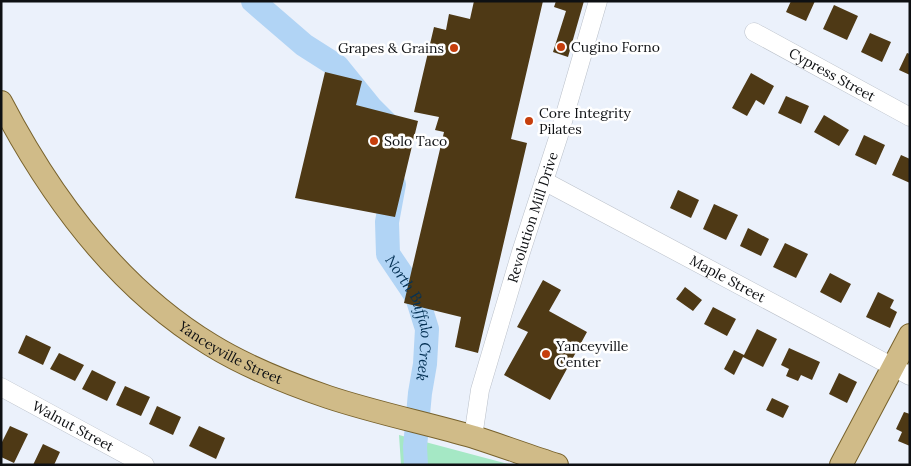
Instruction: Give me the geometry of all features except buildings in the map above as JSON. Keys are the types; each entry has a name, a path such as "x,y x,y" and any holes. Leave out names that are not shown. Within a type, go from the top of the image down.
{"main road":[{"name":"Yanceyville Street","path":"1,102 51,187 100,252 129,282 184,327 205,341 244,362 326,397 465,435 557,465"},
{"path":"841,465 901,372 910,335"}],"street":[{"name":"Revolution Mill Drive","path":"465,435 598,1"},
{"name":"Cypress Street","path":"754,32 910,117"},
{"name":"Maple Street","path":"544,181 901,372"},
{"name":"Walnut Street","path":"1,388 145,465"}],"green space":[{"path":"399,435 512,465 401,465"}],"waterway":[{"name":"North Buffalo Creek","path":"253,1 304,45 337,66 371,108 394,131"},
{"name":"North Buffalo Creek","path":"394,184 387,222 388,254 417,297 427,329 425,364 415,447 416,465"}],"place":[{"name":"Cugino Forno","path":"561,47"},
{"name":"Grapes & Grains","path":"454,48"},
{"name":"Core Integrity Pilates","path":"529,121"},
{"name":"Solo Taco","path":"374,141"},
{"name":"Yanceyville Center","path":"546,354"}]}
